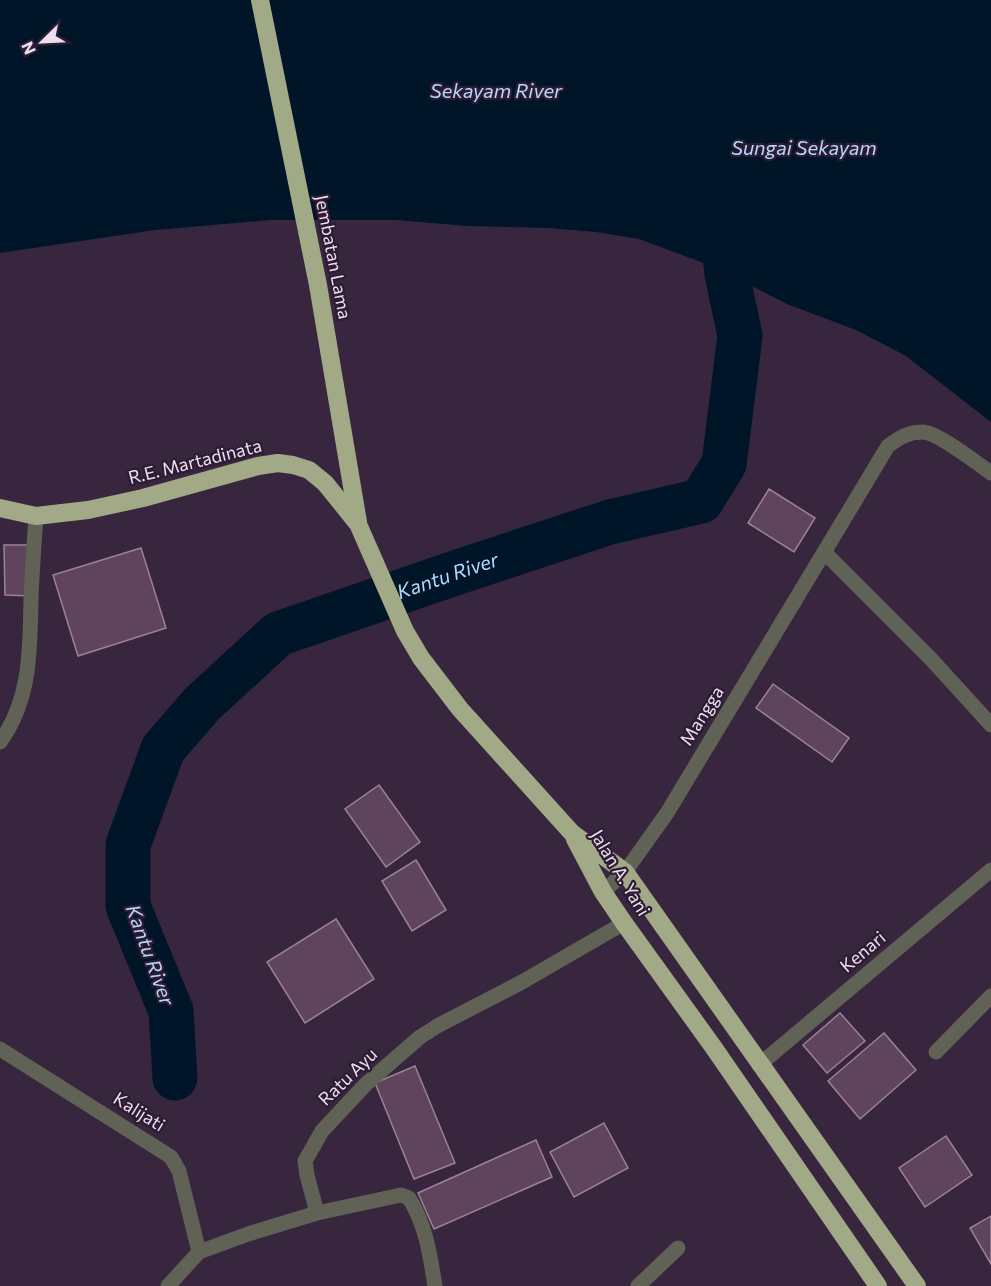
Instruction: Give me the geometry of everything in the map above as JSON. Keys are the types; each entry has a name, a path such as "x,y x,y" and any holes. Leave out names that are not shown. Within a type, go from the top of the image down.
{"highway":[{"name":"Jembatan Lama","path":"260,0 318,285 358,524"},
{"name":"R.E. Martadinata","path":"0,508 36,516 88,510 143,498 226,473 278,463 309,470 325,483 358,524 405,631 421,658 460,709 572,833"},
{"name":"Jalan A. Yani","path":"572,833 625,872 917,1286"},
{"name":"Jalan A. Yani","path":"572,833 603,892 878,1286"}],"street":[{"name":"Mangga","path":"603,892 625,872 667,813 888,446 903,435 925,431 941,439 991,473"},
{"path":"0,742 21,701 30,652 36,516"},
{"path":"824,552 930,659 991,725"},
{"name":"Kenari","path":"759,1065 991,870"},
{"name":"Ratu Ayu","path":"317,1213 305,1161 322,1131 366,1084 420,1038 439,1025 522,982 624,923"},
{"path":"936,1052 991,996"},
{"name":"Kalijati","path":"0,1049 171,1157 179,1171 199,1252"},
{"path":"168,1286 199,1252 317,1213 401,1195 409,1198 422,1221 435,1286"},
{"path":"638,1286 678,1248"}],"water":[{"name":"Sungai Sekayam","path":"0,0 991,0 991,422 906,356 856,330 787,304 712,266 639,239 548,228 467,226 396,220 270,220 155,230 0,253"}],"building":[{"path":"769,489 815,518 794,552 748,523"},
{"path":"4,545 31,545 31,596 5,595"},
{"path":"141,548 166,628 78,656 53,575"},
{"path":"773,684 849,738 832,762 756,708"},
{"path":"379,785 420,842 386,867 345,809"},
{"path":"416,860 446,910 412,931 382,881"},
{"path":"336,919 374,979 305,1023 267,962"},
{"path":"840,1013 865,1041 827,1073 803,1045"},
{"path":"884,1033 916,1070 860,1119 828,1081"},
{"path":"415,1066 455,1163 414,1179 375,1083"},
{"path":"604,1123 628,1168 574,1197 550,1152"},
{"path":"946,1136 972,1175 925,1207 899,1168"},
{"path":"536,1140 552,1177 434,1229 418,1193"},
{"path":"991,1216 991,1264 970,1228"}],"waterway":[{"name":"Kantu River","path":"175,1078 171,1011 128,906 128,845 163,749 202,704 278,634 610,522 701,501 724,464 740,336 727,274 721,213"}],"water label":[{"name":"Sekayam River","path":"496,91"}]}
